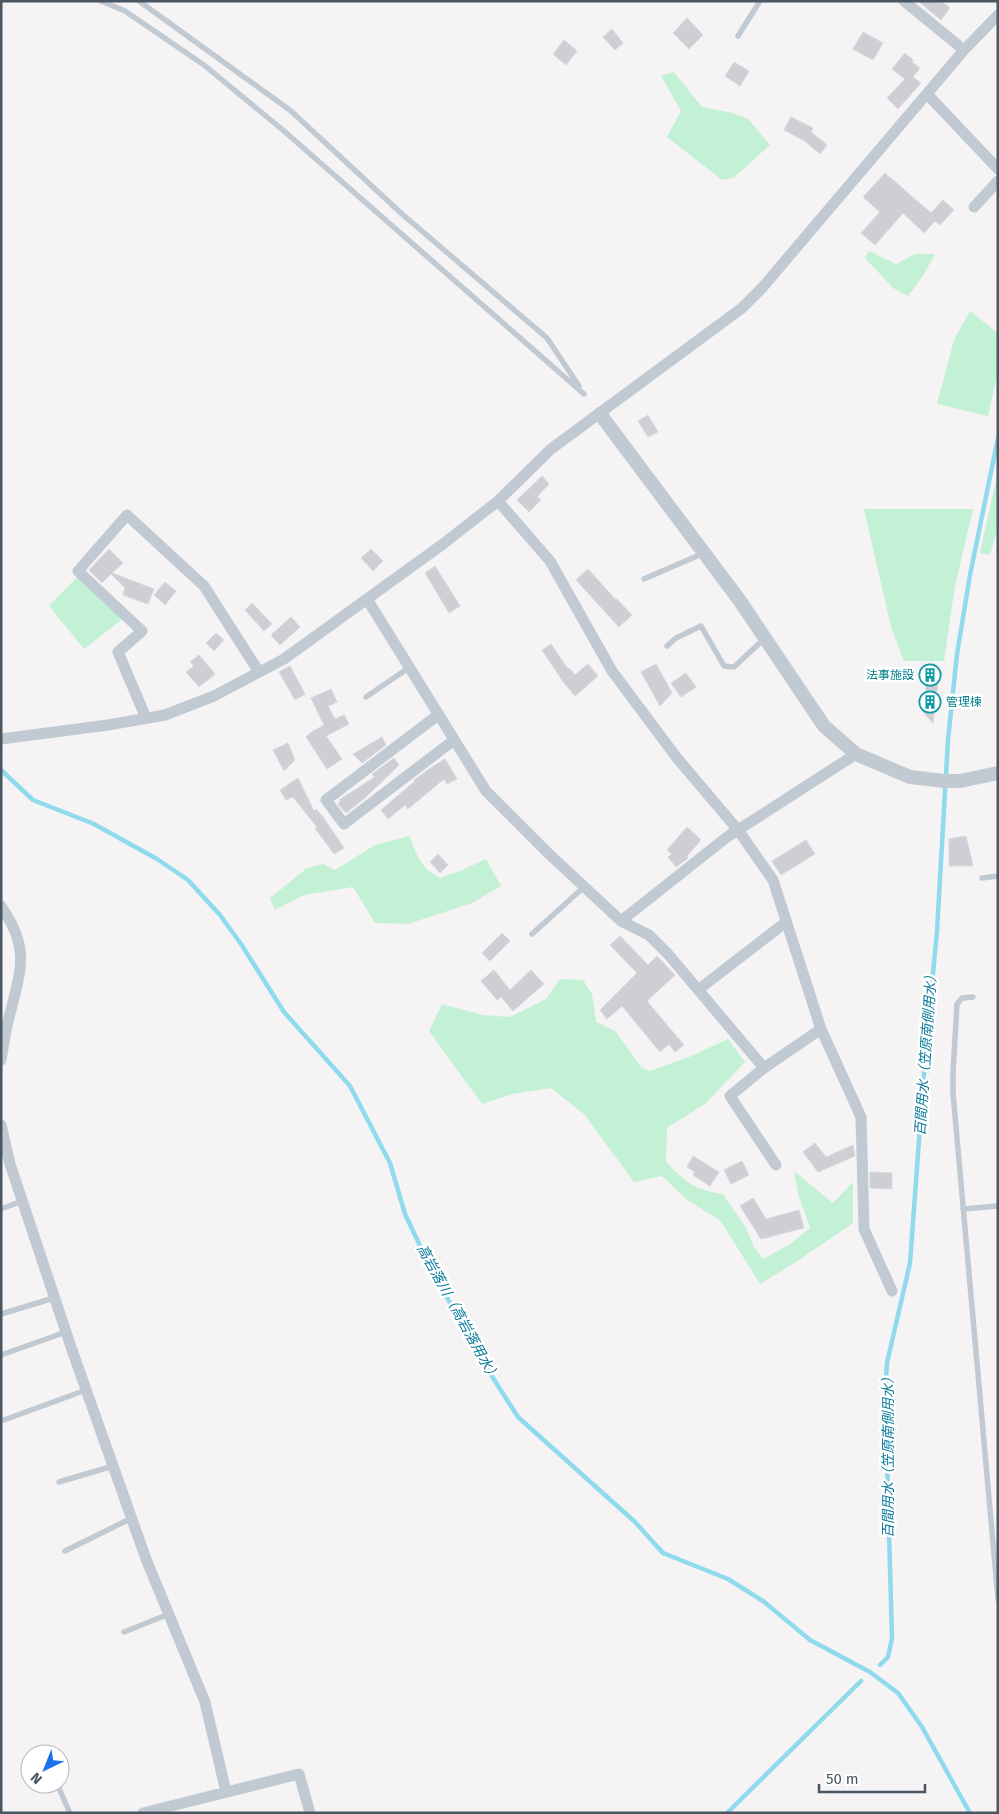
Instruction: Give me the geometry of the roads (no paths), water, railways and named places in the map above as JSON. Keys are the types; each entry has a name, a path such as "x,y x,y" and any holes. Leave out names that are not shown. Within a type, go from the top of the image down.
{"street":[{"path":"904,1 964,50"},
{"path":"1,739 108,725 165,715 214,696 284,659 367,599 498,501 552,449 742,308 762,288 964,50 998,15"},
{"path":"927,94 998,169"},
{"path":"974,207 998,181"},
{"path":"600,414 740,601 824,726 856,754 910,777 960,781 998,774"},
{"path":"498,501 550,561 612,671 677,758 738,830 773,880 821,1029 861,1117 864,1229 892,1290"},
{"path":"146,718 118,652 142,630 78,571 127,515 204,586 258,672"},
{"path":"367,599 486,791 621,922 649,935 668,954 764,1068"},
{"path":"438,715 326,800 344,824 454,740"},
{"path":"621,922 738,830 856,754"},
{"path":"1,906 9,918 18,940 22,960 19,982 10,1011 1,1060"},
{"path":"698,990 786,922"},
{"path":"776,1165 730,1096 764,1068 821,1029"},
{"path":"2,1133 10,1164 54,1298 146,1559 205,1702 226,1792"},
{"path":"143,1813 299,1774 310,1813"}],"lane":[{"path":"101,1 125,11 204,65 284,131 584,394 547,338 402,214 291,111 139,1"},
{"path":"738,36 760,1"},
{"path":"644,579 704,553"},
{"path":"666,646 676,638 701,626 724,666 734,667 765,638"},
{"path":"366,697 410,667"},
{"path":"982,878 998,876"},
{"path":"532,934 584,887"},
{"path":"973,997 962,998 956,1004 953,1073 963,1208 998,1599"},
{"path":"1,1209 22,1200"},
{"path":"963,1208 998,1206"},
{"path":"1,1314 54,1298"},
{"path":"1,1355 66,1332"},
{"path":"4,1420 86,1390"},
{"path":"59,1482 113,1466"},
{"path":"65,1551 132,1518"},
{"path":"124,1632 169,1614"},
{"path":"61,1794 70,1813"}],"waterway":[{"name":"百間用水（笠原南側用水）","path":"880,1665 888,1657 892,1638 885,1391 887,1363 910,1263 925,1058 937,931 948,740 957,654 970,575 998,438"},
{"name":"高岩落川（高岩落用水）","path":"1,770 33,800 94,824 157,859 188,880 220,915 241,944 284,1012 350,1086 390,1163 405,1214 430,1267 484,1364 518,1417 635,1522 663,1553 728,1579 763,1601 810,1640 870,1672 898,1693 922,1727 970,1813"},
{"name":"百間用水（笠原南側用水）","path":"727,1813 861,1681"}],"place":[{"name":"法事施設","path":"930,675"},
{"name":"管理棟","path":"930,702"}]}
